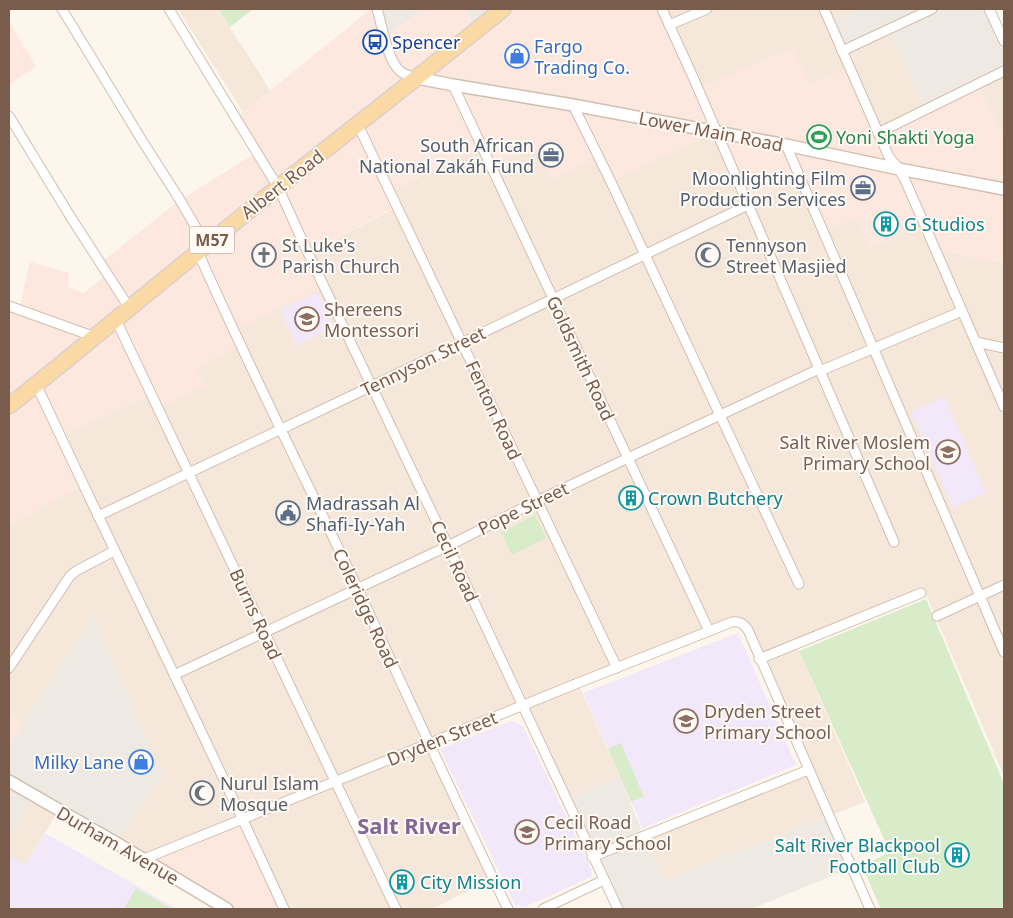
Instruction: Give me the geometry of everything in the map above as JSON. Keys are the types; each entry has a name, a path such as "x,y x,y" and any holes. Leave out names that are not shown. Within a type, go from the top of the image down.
{"main road":[{"name":"M57","path":"417,78 503,9"},
{"name":"Albert Road","path":"10,403 130,309 278,187 417,78"}],"street":[{"name":"Coleridge Road","path":"62,9 180,200 202,248 233,331 357,588 508,909"},
{"name":"Cecil Road","path":"169,9 278,187 618,909"},
{"path":"377,9 394,65 405,75 417,78"},
{"path":"662,9 894,542"},
{"path":"669,25 707,9"},
{"path":"824,9 889,157 900,169 1004,407"},
{"path":"842,51 932,9"},
{"path":"989,9 1003,37"},
{"path":"878,133 1004,71"},
{"name":"Lower Main Road","path":"417,78 453,86 573,105 786,144 1004,189"},
{"name":"Goldsmith Road","path":"453,86 709,631"},
{"path":"573,105 799,584"},
{"path":"9,116 130,309"},
{"name":"Fenton Road","path":"358,125 617,668"},
{"path":"786,144 1004,652"},
{"name":"Tennyson Street","path":"98,516 748,205"},
{"path":"9,306 95,337"},
{"name":"Pope Street","path":"174,675 720,415 820,370 962,311"},
{"name":"Burns Road","path":"116,320 396,909"},
{"path":"976,342 1004,348"},
{"path":"36,384 284,909"},
{"path":"9,668 70,576 114,551"},
{"path":"936,616 1004,585"},
{"path":"870,909 759,658 921,593"},
{"name":"Dryden Street","path":"144,859 732,622 742,623 748,630 759,658"},
{"path":"592,857 808,770"},
{"name":"Durham Avenue","path":"9,780 227,909"},
{"path":"543,909 604,880"}],"shaded area":[{"path":"178,9 218,9 270,91 243,112"},
{"path":"371,9 377,9 386,38 424,9 465,9 475,31 503,9 662,9 698,89 792,48 809,85 849,66 878,132 977,84 1004,136 1004,263 935,249 924,223 870,248 857,219 824,230 801,179 748,205 716,132 611,182 598,157 552,180 533,146 491,166 481,144 390,192 397,206 308,253 325,287 233,331 240,344 196,369 205,385 158,408 151,394 61,436 84,485 16,522 9,528 9,306 19,310 30,262 69,273 68,287 84,293 107,274 100,263 180,200 256,153 236,118"},
{"path":"377,9 424,9 385,38"},
{"path":"465,9 503,9 475,31"},
{"path":"662,9 861,9 830,23 889,29 925,110 878,133 809,85 776,55 698,89"},
{"path":"861,9 918,9 920,14 932,9 989,9 1004,34 1004,71 925,110 889,30 842,51 830,23"},
{"path":"9,22 36,66 9,85"},
{"path":"1004,71 1004,136 977,84"},
{"path":"716,132 801,179 857,218 924,223 935,249 1004,263 1004,776 925,592 796,644 865,802 664,880 644,836 808,770 741,623 578,683 619,775 567,801 523,706 429,743 493,879 432,909 284,909 144,859 117,843 94,618 23,723 9,714 9,528 16,522 61,436 151,394 204,385 195,369 239,344 233,331 308,253 397,207 390,192 482,144 491,166 533,146 598,157"},
{"name":"Shereens Montessori","path":"318,292 334,327 297,345 280,310"},
{"name":"Salt River Moslem Primary School","path":"945,397 986,493 952,508 911,411"},
{"path":"94,617 163,775 117,843 35,796 9,837 9,747"},
{"name":"Dryden Street Primary School","path":"738,633 796,765 643,828 583,693"},
{"path":"9,714 23,723 9,747"},
{"name":"Cecil Road Primary School","path":"512,721 523,726 592,871 591,877 525,907 515,905 440,749"},
{"path":"619,775 664,880 829,816 851,868 752,909 618,909 567,801"},
{"path":"35,796 59,810 24,866 9,856 9,837"},
{"path":"243,820 284,909 227,909 144,859"},
{"path":"45,833 177,909 9,909 9,856 25,865"}],"green space":[{"path":"218,9 253,9 230,27"},
{"path":"535,515 546,538 512,555 501,532"},
{"path":"926,599 1004,784 1004,909 881,909 862,866 890,852 799,651"},
{"path":"621,743 644,797 631,802 608,749"},
{"path":"136,888 172,909 124,909"}],"place":[{"name":"Spencer","path":"375,42"},
{"name":"Fargo Trading Co.","path":"517,56"},
{"name":"Yoni Shakti Yoga","path":"819,137"},
{"name":"South African National Zakáh Fund","path":"551,155"},
{"name":"Moonlighting Film Production Services","path":"863,188"},
{"name":"G Studios","path":"886,224"},
{"name":"St Luke's Parish Church","path":"264,255"},
{"name":"Tennyson Street Masjied","path":"708,255"},
{"name":"Shereens Montessori","path":"307,319"},
{"name":"Salt River Moslem Primary School","path":"948,452"},
{"name":"Crown Butchery","path":"631,498"},
{"name":"Madrassah Al Shafi-Iy-Yah","path":"288,513"},
{"name":"Dryden Street Primary School","path":"686,721"},
{"name":"Milky Lane","path":"141,762"},
{"name":"Nurul Islam Mosque","path":"202,793"},
{"name":"Cecil Road Primary School","path":"527,832"},
{"name":"Salt River Blackpool Football Club","path":"957,855"},
{"name":"City Mission","path":"402,882"}],"district":[{"name":"Salt River","path":"409,825"}]}
